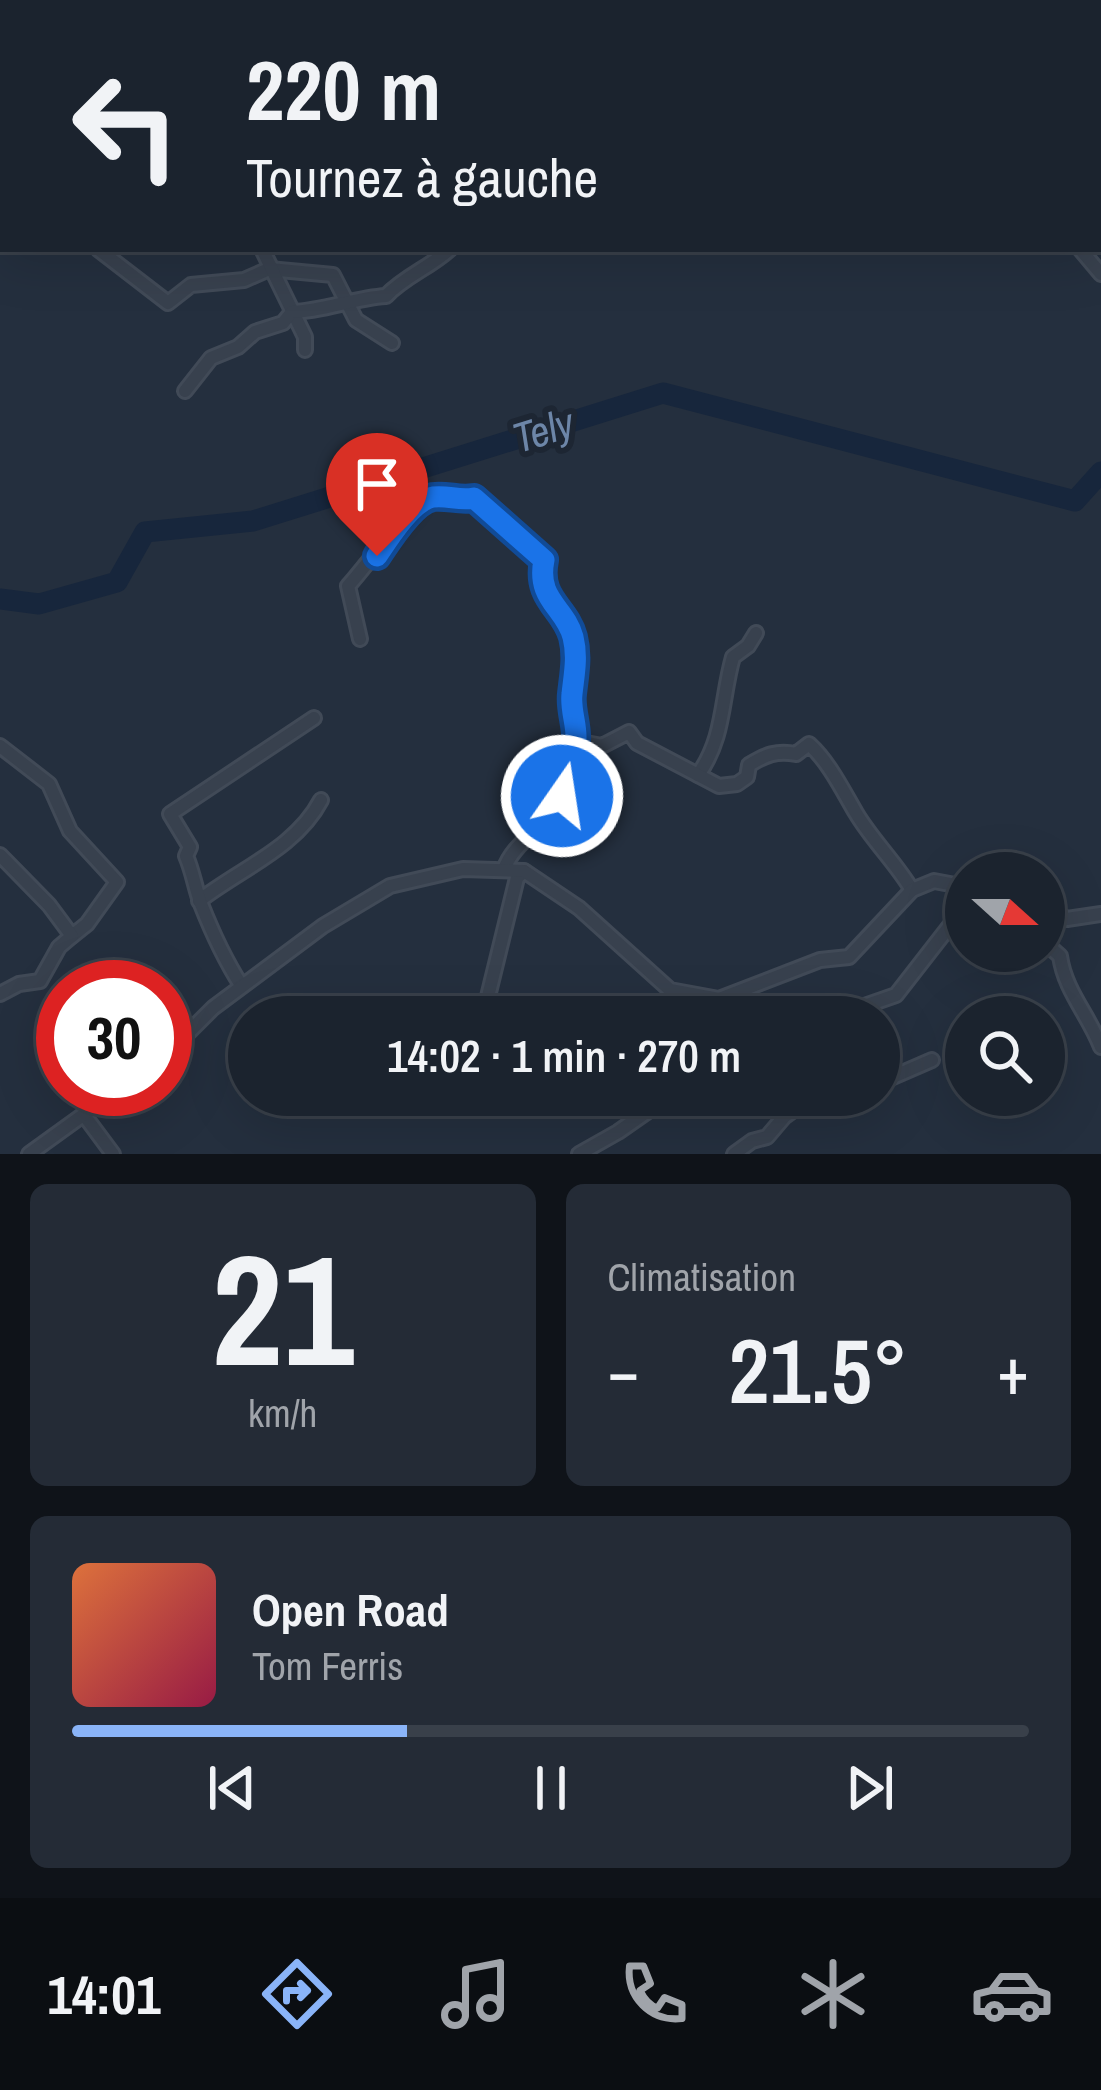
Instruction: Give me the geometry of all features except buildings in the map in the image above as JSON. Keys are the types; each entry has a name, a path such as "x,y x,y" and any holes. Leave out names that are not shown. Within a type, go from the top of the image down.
{"street":[{"path":"0,0 12,0"},
{"path":"102,252 168,303 191,285 244,280 269,269 333,274 356,320 392,343"},
{"path":"263,252 305,337 305,350"},
{"path":"185,391 211,358 238,347 255,332 283,323 292,312 386,296 402,279 429,269 447,252"},
{"path":"360,639 348,586 422,500 474,498 544,560 541,578 573,635 576,740 562,796 547,819 508,857 504,870"},
{"path":"698,775 723,722 733,657 757,633"},
{"path":"242,985 222,954 199,901 186,856 190,847 170,814 314,718"},
{"path":"576,740 602,746 629,732 637,743 719,786 747,777 749,765 765,755 796,754 809,744 824,757 833,781 850,796 855,811 912,890"},
{"path":"0,746 49,784 70,831 117,882 87,924 59,946 40,981 19,983 0,994"},
{"path":"199,901 296,835 321,800"},
{"path":"0,855 72,936"},
{"path":"192,1031 242,985 323,926 390,886 463,869 524,871 579,908 670,990 719,999 820,960 849,957 912,890 934,881 945,883"},
{"path":"487,996 517,878 524,871"},
{"path":"1065,918 1101,914"},
{"path":"893,996 945,932"},
{"path":"1062,972 1101,1047"},
{"path":"900,1074 932,1060"},
{"path":"28,1154 81,1116"},
{"path":"85,1116 113,1154"},
{"path":"579,1154 641,1116"},
{"path":"734,1154 767,1137 785,1116"}],"waterway":[{"name":"Tely","path":"0,599 39,604 117,582 145,532 253,521 663,393 1075,501 1101,472"}],"route":[{"path":"377,556 422,500 441,496 458,501 474,498 544,560 541,578 573,635 576,660 572,708 576,740 562,796"}]}
